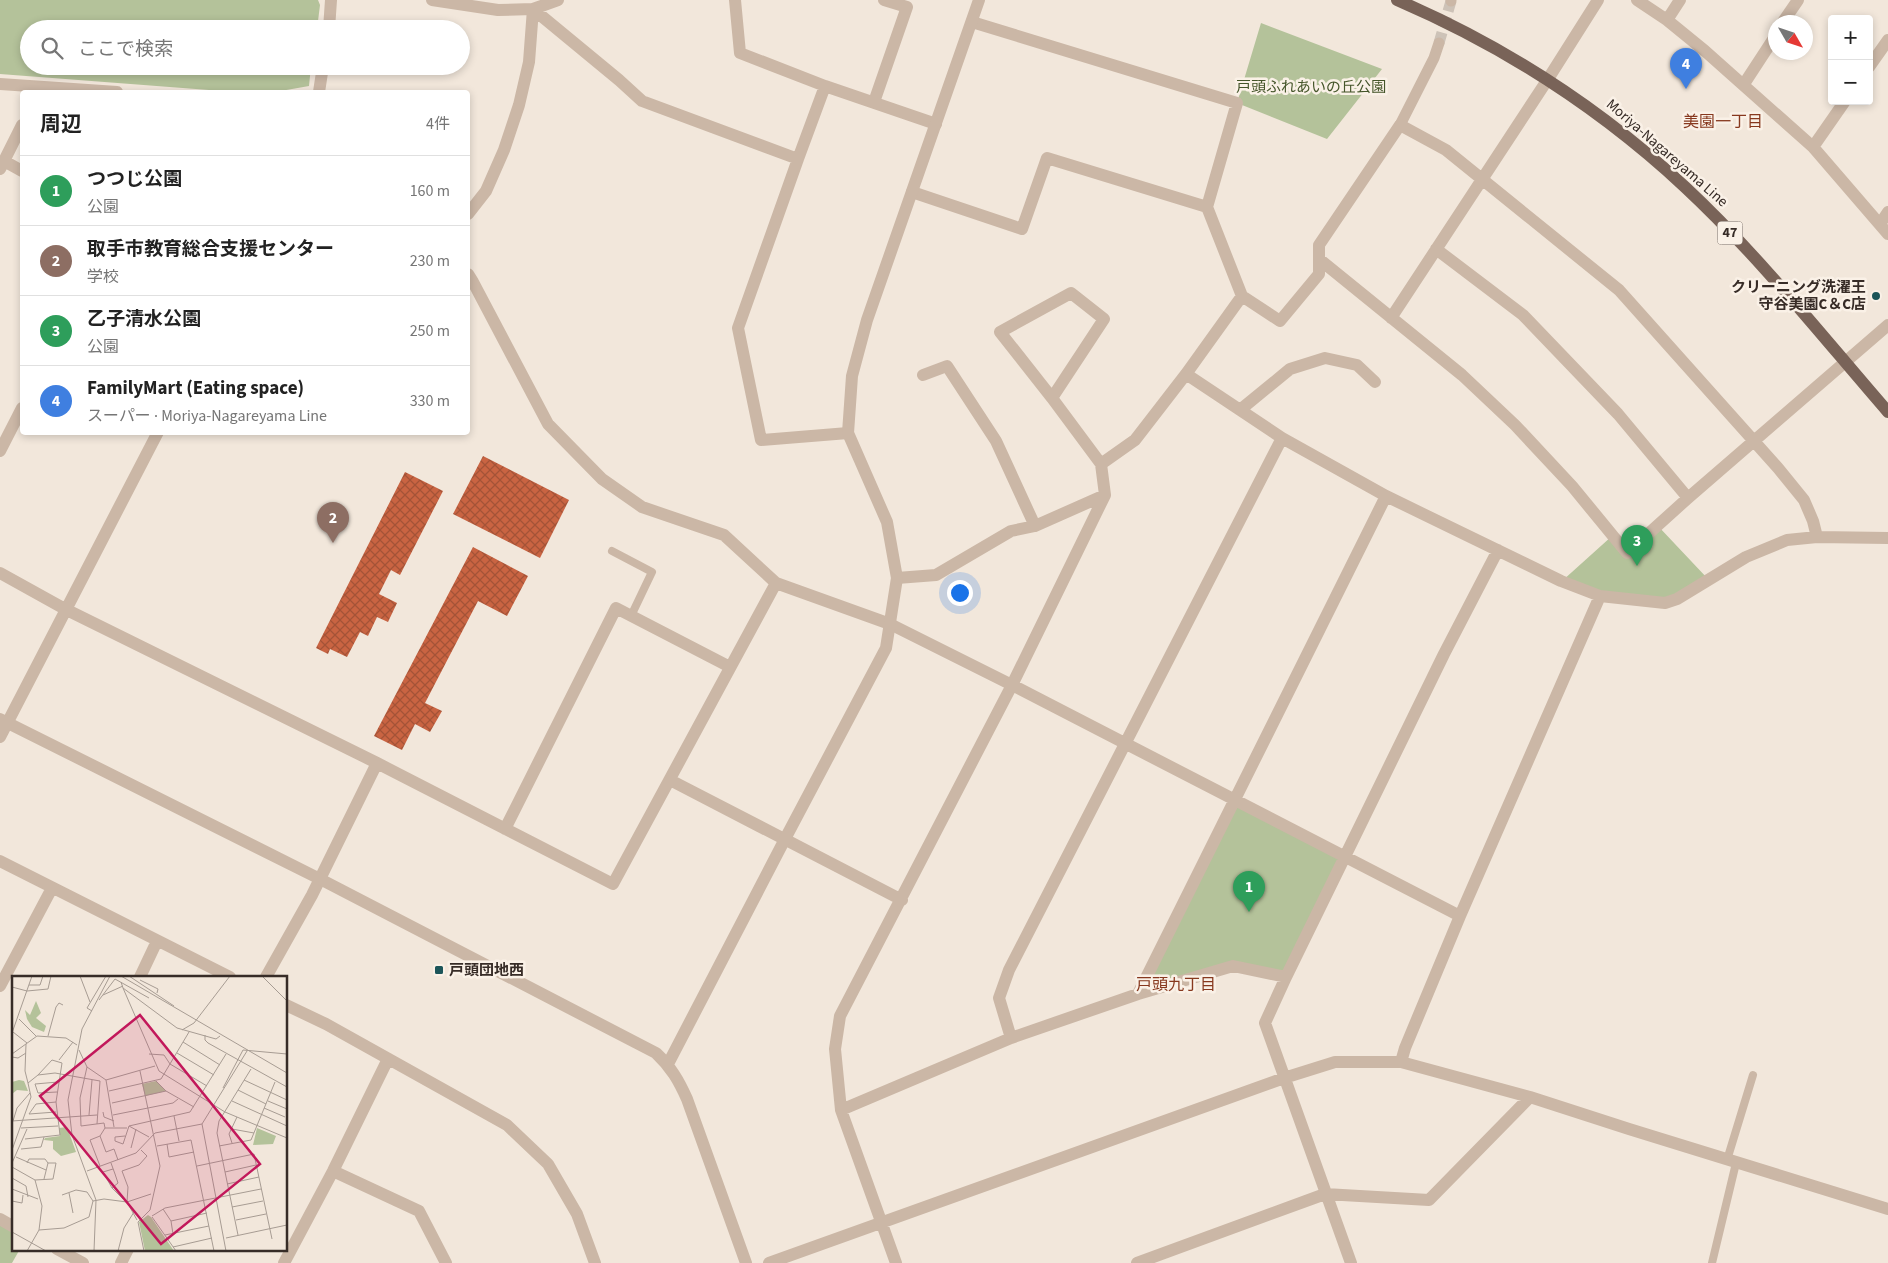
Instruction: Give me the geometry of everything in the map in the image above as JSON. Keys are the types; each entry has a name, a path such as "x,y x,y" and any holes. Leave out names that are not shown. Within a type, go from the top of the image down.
{"main road":[{"name":"Moriya-Nagareyama Line","path":"1397,0 1438,18 1510,56 1548,79 1596,112 1645,152 1722,223 1888,412"}],"street":[{"path":"330,20 331,0"},
{"path":"432,0 498,10 533,9 558,0"},
{"path":"735,0 740,53 825,86 936,124"},
{"path":"874,102 907,7 884,0"},
{"path":"668,1064 886,648 897,578 887,522 848,432 852,376 868,320 979,0"},
{"path":"1390,318 1598,0"},
{"path":"1637,0 1667,20 1744,84 1813,147 1884,229"},
{"path":"1667,20 1680,0"},
{"path":"1788,15 1798,0"},
{"path":"533,9 642,101 798,159"},
{"path":"470,211 486,191 504,150 519,106 529,62 533,9"},
{"path":"972,22 1237,103 1206,207 1242,296 1280,321 1320,274 1319,245 1400,125 1440,43"},
{"path":"1873,61 1888,40"},
{"path":"1744,84 1768,47"},
{"path":"319,90 322,75"},
{"path":"0,84 40,90"},
{"path":"825,86 738,328 761,440 848,432"},
{"path":"1813,147 1842,105"},
{"path":"1400,125 1446,150 1619,290 1778,468 1804,500 1817,536"},
{"path":"20,129 2,165 20,170"},
{"path":"912,192 1022,229 1047,158 1206,207"},
{"path":"1884,229 1888,212"},
{"path":"1436,249 1523,316 1618,414 1688,498"},
{"path":"1319,260 1462,375 1514,425 1572,486 1627,553 1888,325"},
{"path":"470,278 548,424 602,480 642,508 724,535 776,584 890,624 1460,916"},
{"path":"896,1263 841,1110 835,1049 840,1016 902,900 1012,685 1105,495 1101,464 1000,332 1071,293 1104,319 1052,398"},
{"path":"1101,464 1135,440 1186,374 1242,296"},
{"path":"1240,410 1290,369 1325,358 1357,366 1375,382"},
{"path":"923,375 947,366 996,441 1035,526"},
{"path":"1186,374 1282,438 1386,496 1562,581 1600,596 1664,603 1677,599 1746,557 1787,540 1817,536 1888,538"},
{"path":"0,451 20,412"},
{"path":"0,737 4,720 156,435"},
{"path":"1011,1038 999,998 1009,970 1282,438"},
{"path":"897,578 936,575 1011,531 1035,526 1105,495"},
{"path":"1138,994 1386,496"},
{"path":"1351,1263 1265,1024 1286,977 1440,663 1498,550"},
{"path":"0,573 65,609 377,763 613,884 776,584"},
{"path":"1401,1062 1405,1048 1460,916 1600,596"},
{"path":"505,829 616,608 730,667"},
{"path":"4,720 656,1053 668,1064 678,1079 687,1099 746,1263"},
{"path":"267,976 320,880 377,763"},
{"path":"670,780 902,900"},
{"path":"0,861 157,942 228,976"},
{"path":"0,986 52,888"},
{"path":"140,976 157,942"},
{"path":"841,1110 1011,1038 1138,994 1233,966 1286,977"},
{"path":"288,1006 507,1124 548,1164 577,1214 595,1263"},
{"path":"284,1263 388,1059"},
{"path":"769,1263 1284,1078 1335,1062 1401,1062 1530,1097 1888,1209"},
{"path":"1136,1263 1325,1194 1429,1200 1530,1097"},
{"path":"333,1170 419,1211 446,1263"},
{"path":"0,1219 12,1226"},
{"path":"59,1250 83,1263"},
{"path":"121,1263 128,1250"}],"lane":[{"path":"612,551 652,572 631,616"},
{"path":"1712,1263 1732,1161 1753,1074"}],"green space":[{"path":"0,0 318,0 320,5 318,20 20,20 20,75 310,75 309,86 286,90 209,90 0,74"},
{"name":"戸頭ふれあいの丘公園","path":"1261,23 1382,69 1327,139 1237,103"},
{"path":"1658,526 1708,579 1677,599 1600,596 1562,581 1612,536 1627,553"},
{"path":"1234,800 1345,857 1286,977 1233,966 1138,994"},
{"path":"0,1219 12,1225 12,1250 19,1250 12,1263 0,1263"}],"building":[{"path":"483,456 569,500 540,558 453,514"},
{"path":"405,472 443,491 400,575 391,570 379,594 397,603 388,622 377,617 368,636 360,632 347,657 330,649 328,654 316,648"},
{"path":"473,547 528,576 507,616 478,601 425,703 442,711 430,732 415,724 402,750 374,736"}],"tunnel":[{"path":"1439,43 1451,1"}],"place":[{"name":"FamilyMart (Eating space)","path":"1686,89"},
{"name":"クリーニング洗濯王 守谷美園C＆C店","path":"1876,296"},
{"name":"取手市教育総合支援センター","path":"333,543"},
{"name":"乙子清水公園","path":"1637,566"},
{"name":"つつじ公園","path":"1249,912"},
{"name":"戸頭団地西","path":"439,970"}],"district":[{"name":"美園一丁目","path":"1723,122"},
{"name":"戸頭九丁目","path":"1176,985"}]}
